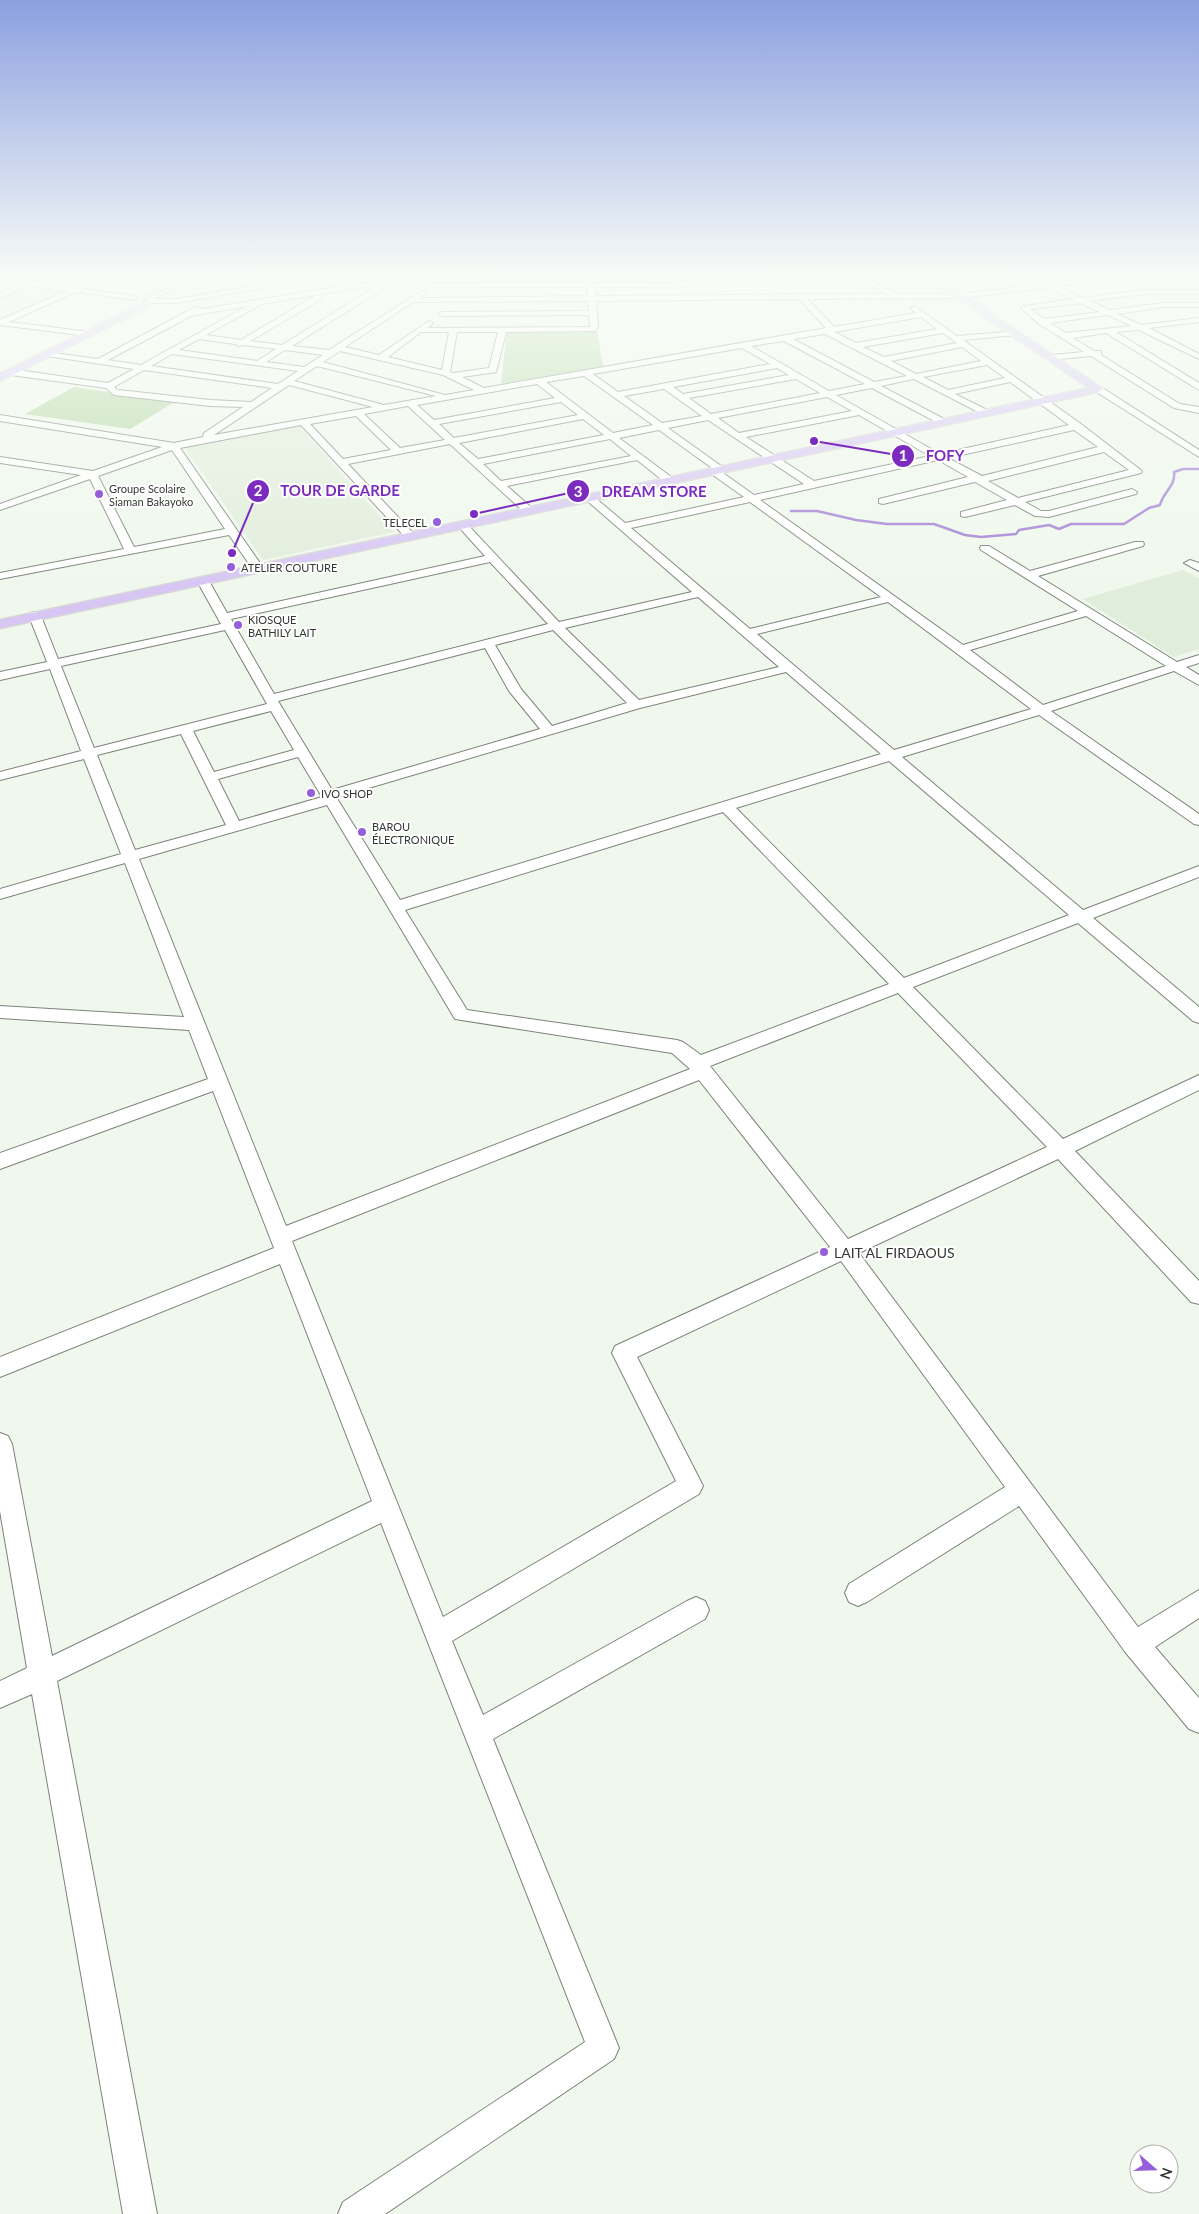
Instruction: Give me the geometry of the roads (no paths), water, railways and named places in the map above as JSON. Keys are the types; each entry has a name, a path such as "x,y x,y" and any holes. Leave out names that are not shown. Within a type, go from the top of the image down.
{"main road":[{"path":"1085,380 1098,389"},
{"path":"0,624 1098,389"}],"street":[{"path":"69,380 109,386 120,380"},
{"path":"251,380 283,384 387,407"},
{"path":"200,440 289,380"},
{"path":"382,380 447,397"},
{"path":"463,380 484,390"},
{"path":"0,507 174,446 543,380"},
{"path":"596,380 661,427 751,499 961,649 1041,710 1199,822"},
{"path":"617,395 697,380"},
{"path":"682,397 773,380"},
{"path":"804,380 894,433 1040,514 1044,515 1132,492"},
{"path":"864,380 943,422"},
{"path":"475,463 898,380"},
{"path":"922,380 986,413"},
{"path":"947,393 1007,380"},
{"path":"965,514 1137,471 1015,380"},
{"path":"1136,380 1177,406"},
{"path":"1188,380 1199,387"},
{"path":"539,381 670,481"},
{"path":"109,386 111,391 128,394 210,403 252,405"},
{"path":"665,386 771,459 814,485"},
{"path":"1098,389 1199,454"},
{"path":"432,423 563,399"},
{"path":"410,403 529,511"},
{"path":"1132,411 1177,406 1199,409"},
{"path":"357,412 399,452"},
{"path":"738,436 860,412"},
{"path":"341,462 586,416"},
{"path":"0,418 174,446 258,569"},
{"path":"303,422 410,536"},
{"path":"623,527 1078,426"},
{"path":"882,500 1107,448"},
{"path":"499,484 639,457"},
{"path":"0,460 92,474"},
{"path":"92,474 131,551"},
{"path":"589,498 1199,1017"},
{"path":"462,525 556,626 636,705"},
{"path":"0,576 232,531"},
{"path":"1028,575 1139,544"},
{"path":"985,548 1199,681"},
{"path":"0,676 492,558"},
{"path":"203,580 272,702 461,1015 677,1047 700,1068 845,1250 1135,1644 1199,1719"},
{"path":"0,776 185,729 272,702 488,643 701,593"},
{"path":"748,633 890,598"},
{"path":"961,649 1088,612"},
{"path":"35,616 437,1635 603,2048 355,2214"},
{"path":"488,643 515,691 549,731"},
{"path":"396,907 727,807 1199,659"},
{"path":"0,894 235,827 636,705 789,668"},
{"path":"185,729 235,827"},
{"path":"210,777 303,752"},
{"path":"727,807 1060,1149 1199,1295"},
{"path":"0,1367 283,1244 700,1068 901,986 1199,871"},
{"path":"0,1012 196,1024"},
{"path":"0,1161 219,1082"},
{"path":"437,1635 691,1486 624,1353 1199,1082"},
{"path":"0,1444 140,2214"},
{"path":"858,1594 1022,1490"},
{"path":"0,1696 387,1507"},
{"path":"1135,1644 1199,1603"},
{"path":"477,1733 696,1610"}],"waterway":[{"path":"791,511 817,511 856,520 887,524 934,524 965,535 981,537 1016,534 1019,530 1049,525 1059,529 1071,524 1124,524 1149,508 1160,505 1173,481 1174,472 1183,469 1199,469"}],"place":[{"name":"FOFY","path":"814,441"},
{"name":"Groupe Scolaire Siaman Bakayoko","path":"99,494"},
{"name":"DREAM STORE","path":"474,514"},
{"name":"TELECEL","path":"437,522"},
{"name":"TOUR DE GARDE","path":"232,553"},
{"name":"ATELIER COUTURE","path":"231,567"},
{"name":"KIOSQUE BATHILY LAIT","path":"238,625"},
{"name":"IVO SHOP","path":"311,793"},
{"name":"BAROU ÉLECTRONIQUE","path":"362,832"},
{"name":"LAIT AL FIRDAOUS","path":"824,1252"}]}
